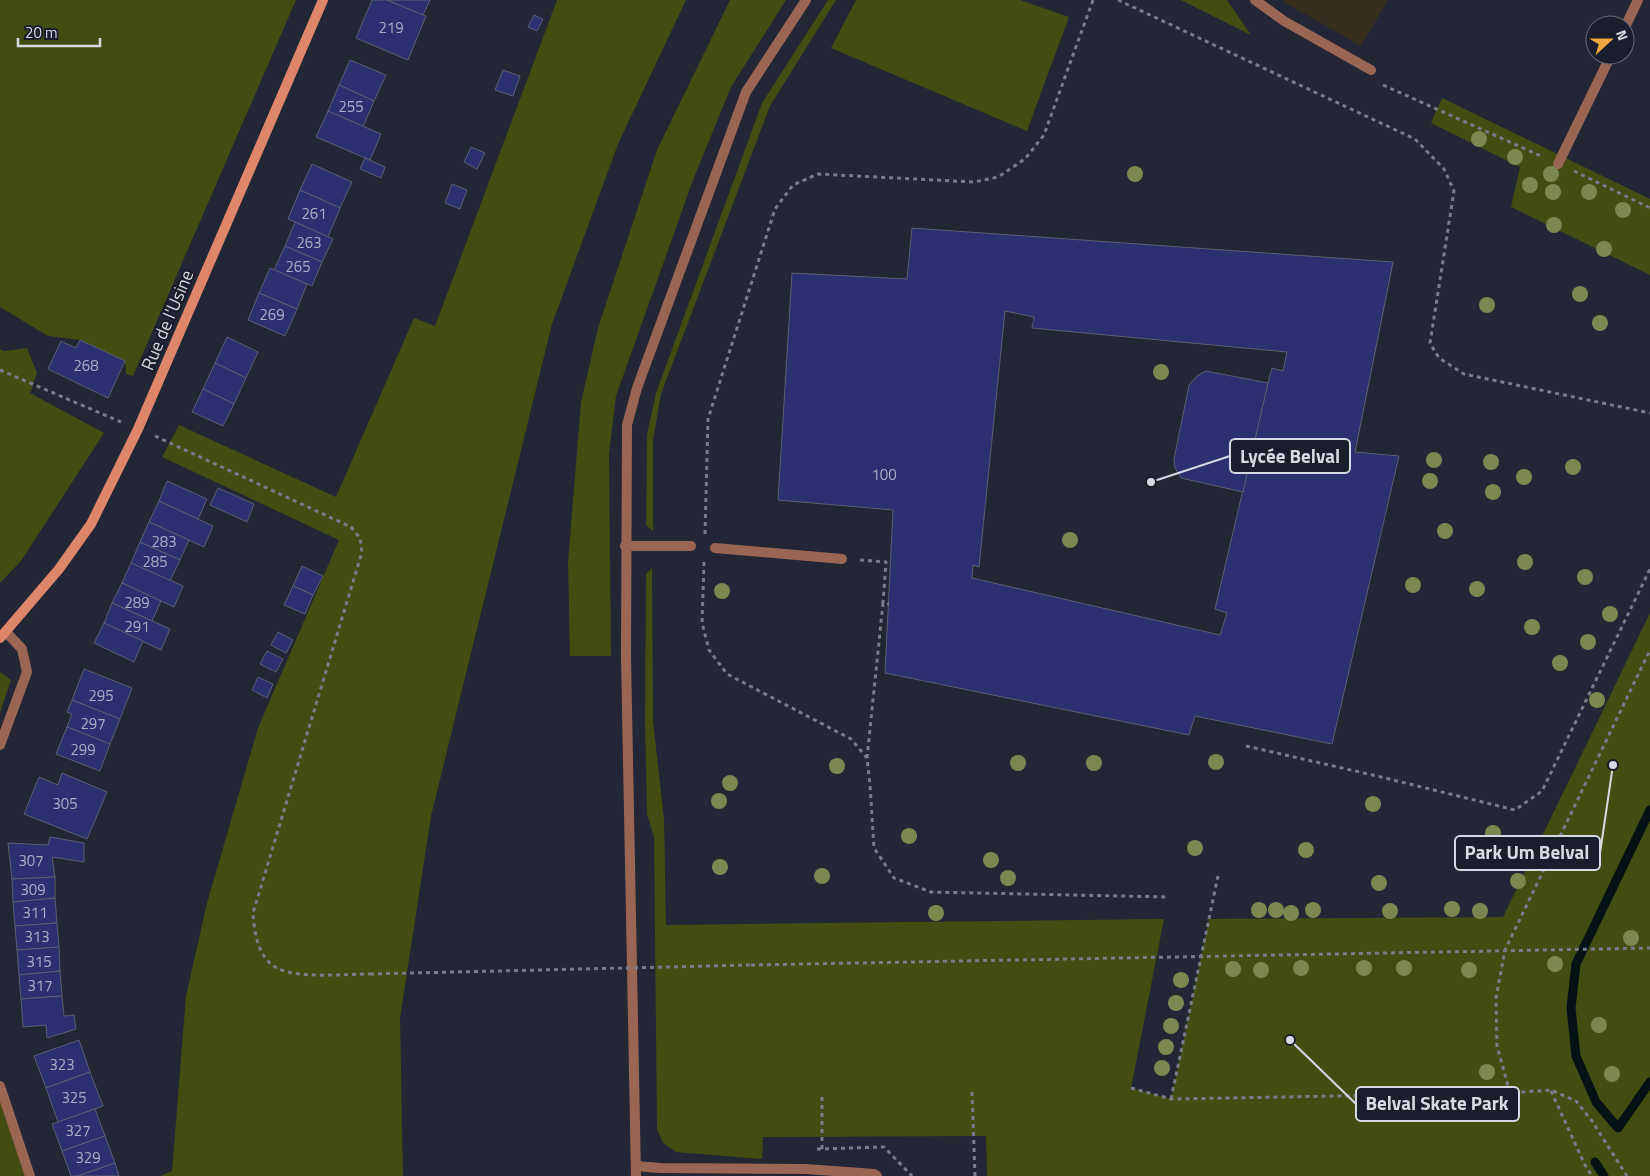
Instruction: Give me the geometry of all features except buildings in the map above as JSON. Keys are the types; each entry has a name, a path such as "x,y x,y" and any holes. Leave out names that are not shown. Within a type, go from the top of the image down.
{"main road":[{"name":"Rue de l'Usine","path":"3,635 59,569 91,524 138,429 323,0"}],"street":[{"path":"806,0 746,92 637,388 627,425 626,656 636,1171 660,1168 874,1174 877,1176"},
{"path":"1255,0 1284,21 1370,70"},
{"path":"1631,15 1638,0"},
{"path":"1558,164 1606,65"},
{"path":"626,546 691,546"},
{"path":"715,548 842,559"},
{"name":"Rue de l'Usine","path":"0,745 27,672 22,649 3,635"},
{"path":"0,1086 30,1176"}],"path":[{"path":"974,182 998,177 1025,159 1044,135 1092,0"},
{"path":"1118,0 1415,140 1444,168 1454,191 1430,342 1439,358 1464,374 1650,413"},
{"path":"1376,82 1451,116"},
{"path":"0,370 170,442 351,527 360,538 362,552 253,913 255,934 263,954 276,968 299,974 370,974 1650,948"},
{"path":"842,559 886,562 867,758"},
{"path":"1246,746 1515,810 1542,791 1650,569"},
{"path":"883,603 888,604"},
{"path":"1510,1093 1497,1046 1496,998 1505,950 1650,650"},
{"path":"1171,1099 1218,876"},
{"path":"1131,1088 1171,1099 1510,1093 1551,1090 1576,1101 1592,1121 1627,1176"},
{"path":"1551,1090 1585,1165 1592,1176"},
{"path":"972,1092 975,1176"},
{"path":"822,1095 822,1148"}],"shaded area":[{"path":"1283,0 1388,0 1361,46"}],"green space":[{"path":"0,0 296,0 133,376 126,374 125,361 80,340 48,336 0,307"},
{"path":"557,0 686,0 618,144 552,324 431,816 400,1018 403,1176 160,1176 172,1171 186,996 207,903 258,728 339,540 162,457 179,425 336,497 414,318 435,326"},
{"path":"730,0 786,0 731,87 693,180 616,396 609,454 611,656 570,656 568,562 581,402 598,328 657,150"},
{"path":"828,0 836,0 770,106 661,394 653,440 653,531 646,525 647,435 656,393 762,103"},
{"path":"856,0 1020,0 1069,17 1027,131 831,48"},
{"path":"1181,0 1227,0 1251,35"},
{"path":"1442,98 1650,199 1650,275 1511,207 1520,167 1431,123"},
{"path":"27,348 37,373 30,393 104,433 21,561 0,583 0,349 4,351"},
{"path":"652,568 653,721 664,819 666,925 1164,919 1131,1088 1171,1099 1209,919 1503,917 1650,613 1650,1176 987,1176 986,1136 763,1137 762,1159 676,1152 663,1143 657,1129 654,837 647,814 645,722 646,574"},
{"path":"0,672 11,680 0,713"},
{"path":"0,1086 30,1176 0,1176"}],"waterway":[{"path":"1650,810 1576,964 1571,1008 1576,1056 1596,1102 1618,1128 1650,1082"},
{"path":"1595,1162 1604,1176"}],"place":[{"name":"Lycée Belval","path":"1151,482"},
{"name":"Park Um Belval","path":"1613,765"},
{"name":"Belval Skate Park","path":"1290,1040"}]}
